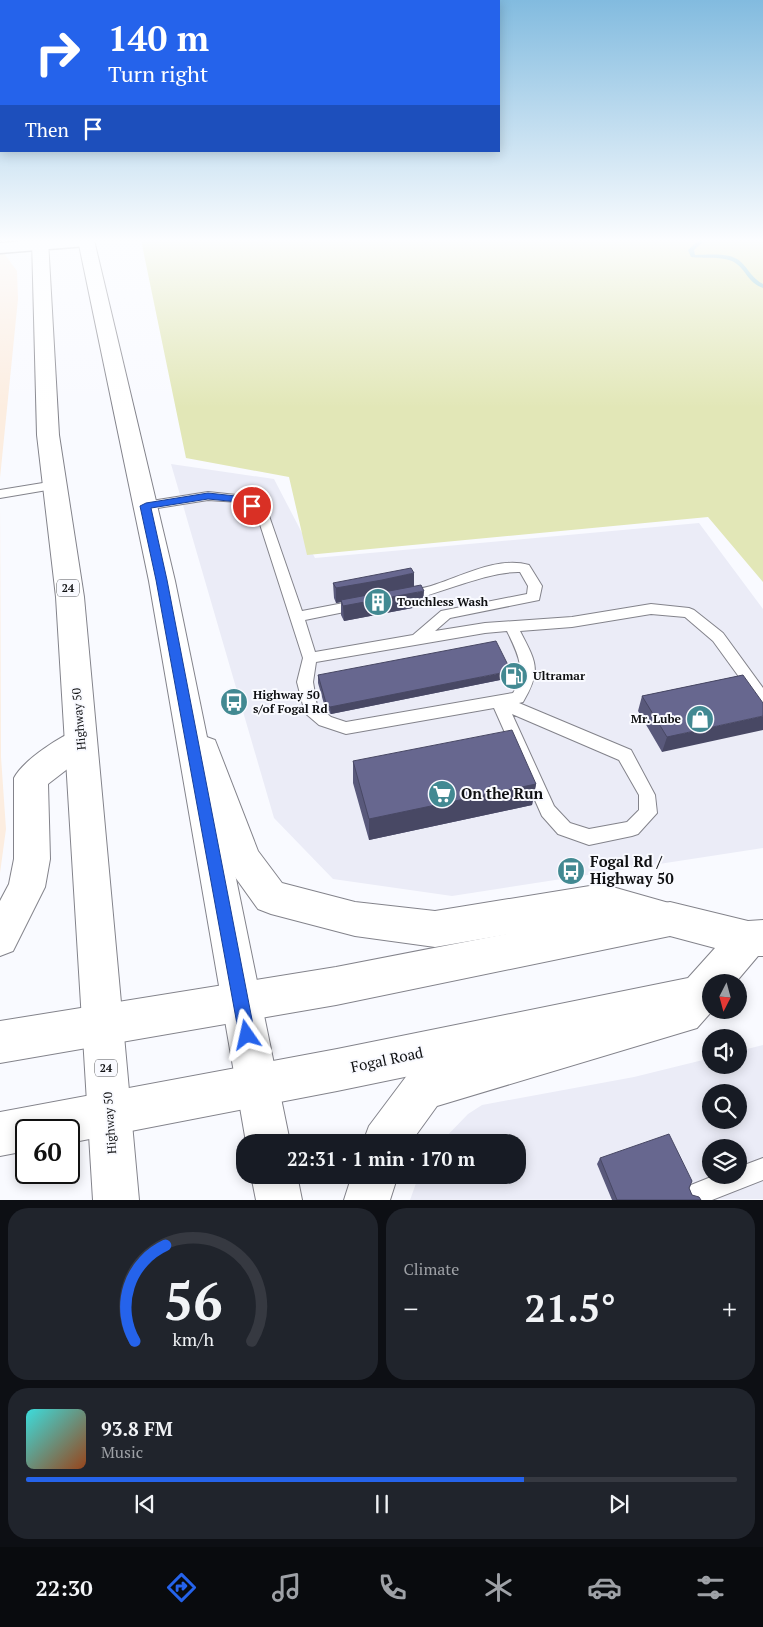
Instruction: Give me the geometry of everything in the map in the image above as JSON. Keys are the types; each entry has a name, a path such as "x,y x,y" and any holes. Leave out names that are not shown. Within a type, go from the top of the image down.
{"main road":[{"name":"Highway 50","path":"42,296 48,435 70,597 116,1200"},
{"path":"99,296 146,506 266,1134"},
{"path":"190,732 203,744 243,859 271,896 355,919 435,929 602,901 755,939"},
{"path":"0,938 27,887 32,859 32,778 81,741"},
{"path":"0,1042 336,986 670,919"},
{"path":"391,1134 422,1089 683,1014 755,939"},
{"name":"Fogal Road","path":"0,1134 256,1085 699,996"},
{"path":"276,1184 279,1200"},
{"path":"367,1200 372,1184"}],"lane":[{"path":"0,494 55,485"},
{"path":"146,506 208,496 242,499 263,512 310,658 305,682 310,708 325,721 346,728 518,698 528,682 531,668 511,626"},
{"path":"392,599 430,591 504,566 524,568 536,586 534,597 446,614 417,639"},
{"path":"297,617 373,602"},
{"path":"310,658 486,628 572,622 651,609 689,613 718,637 763,699"},
{"path":"499,701 569,734 625,755 647,795 648,813 632,828 589,837 564,829 548,811 499,701"},
{"path":"699,1193 763,1169"}],"shaded area":[{"path":"0,296 18,296 18,299 0,478"},
{"path":"171,464 274,479 315,558 699,523 763,609 763,848 452,896 333,879 274,818"},
{"path":"0,499 1,757 6,829 0,873"},
{"path":"763,1045 763,1199 410,1200 416,1184 526,1184 526,1134 449,1134 468,1114 482,1105 634,1077 702,1060 702,1074 747,1074 747,1049"}],"green space":[{"path":"153,296 763,296 763,582 708,517 307,555 289,477 186,458"}],"building":[{"path":"411,568 414,573 382,580 336,588 333,583"},
{"path":"421,585 424,591 343,606 341,600"},
{"path":"496,641 511,671 330,707 326,703 318,675"},
{"name":"Mr. Lube","path":"743,675 763,703 763,716 667,737 642,696"},
{"path":"512,730 536,784 369,819 353,761"},
{"path":"669,1134 692,1181 689,1188 692,1195 699,1197 701,1200 617,1200 600,1158"}],"place":[{"name":"Touchless Wash","path":"378,602"},
{"name":"Ultramar","path":"514,676"},
{"name":"Highway 50 s/of Fogal Rd","path":"234,702"},
{"name":"Mr. Lube","path":"700,719"},
{"name":"On the Run","path":"442,794"},
{"name":"Fogal Rd / Highway 50","path":"571,871"}],"route":[{"path":"247,1035 162,580 146,506 208,496 242,499 252,506"}]}
